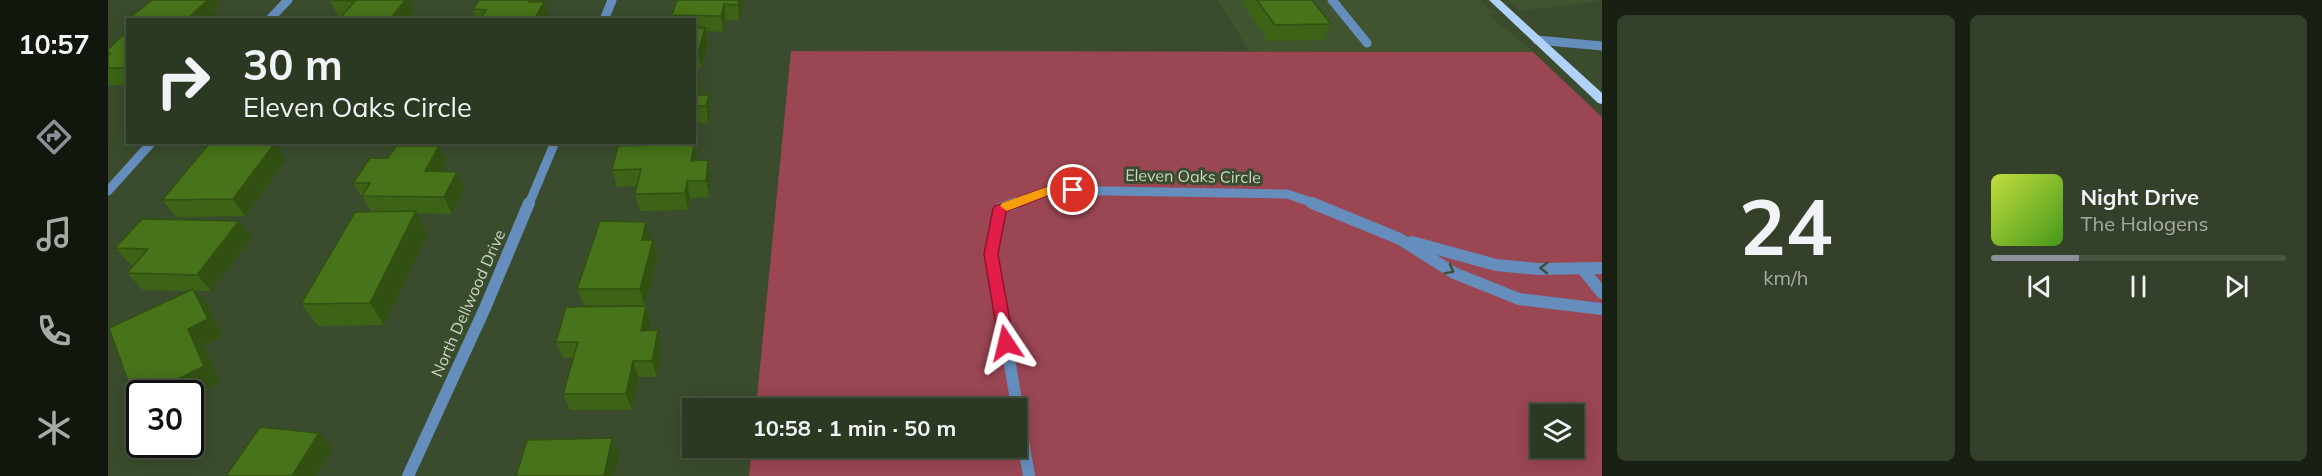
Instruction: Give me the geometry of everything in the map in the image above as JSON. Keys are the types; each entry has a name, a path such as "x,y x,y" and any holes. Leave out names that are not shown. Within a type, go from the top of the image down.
{"main road":[{"path":"1494,0 1602,100"}],"street":[{"path":"271,18 288,0"},
{"path":"605,18 612,0"},
{"path":"1332,0 1367,43"},
{"path":"1537,40 1602,46"},
{"path":"108,191 150,144"},
{"name":"North Dellwood Drive","path":"408,476 485,308 554,144"},
{"name":"Eleven Oaks Circle","path":"1029,476 991,254 1000,209 1049,190 1287,194 1339,212 1400,239 1454,273 1520,299 1602,309"},
{"name":"Eleven Oaks Circle","path":"1400,239 1496,265 1538,269 1602,268"},
{"path":"1582,268 1602,293"}],"shaded area":[{"path":"1218,0 1480,0 1494,14 1488,15 1533,52 1250,52"},
{"path":"1508,0 1602,0 1602,1 1520,11"},
{"path":"791,51 1533,52 1602,117 1602,476 749,476 751,458 1027,458 1027,398 757,398"}],"building":[{"path":"152,0 208,0 188,18 131,17"},
{"path":"330,0 405,0 391,18 340,18 355,1"},
{"path":"479,0 544,2 535,18 481,17 486,10 473,9"},
{"path":"677,0 739,0 738,5 724,4 721,16 672,15"},
{"path":"1257,0 1312,0 1331,24 1275,25"},
{"path":"696,28 705,28 698,53 696,53"},
{"path":"126,33 126,68 108,68 110,54 108,54 108,49"},
{"path":"696,95 709,95 706,106 696,106"},
{"path":"209,144 274,144 233,199 162,200"},
{"path":"694,144 691,161 708,160 706,181 687,181 685,193 635,194 641,169 612,170 618,146"},
{"path":"396,146 439,146 425,171 457,172 444,197 362,196 370,183 353,183 370,158 388,158"},
{"path":"416,211 370,303 301,304 355,212"},
{"path":"142,219 239,221 197,275 127,273 148,249 115,248"},
{"path":"600,221 646,222 642,240 653,240 640,289 577,289"},
{"path":"193,289 208,319 188,329 204,366 176,380 128,380 109,328"},
{"path":"646,306 641,331 658,330 652,361 633,361 626,394 563,394 578,342 556,342 566,307"},
{"path":"260,427 319,433 292,476 226,476"},
{"path":"612,438 604,476 516,476 527,440"}],"slow traffic":[{"path":"1007,206 1047,191"}],"route":[{"path":"1006,343 991,254 1000,209 1049,190 1073,190"}]}
